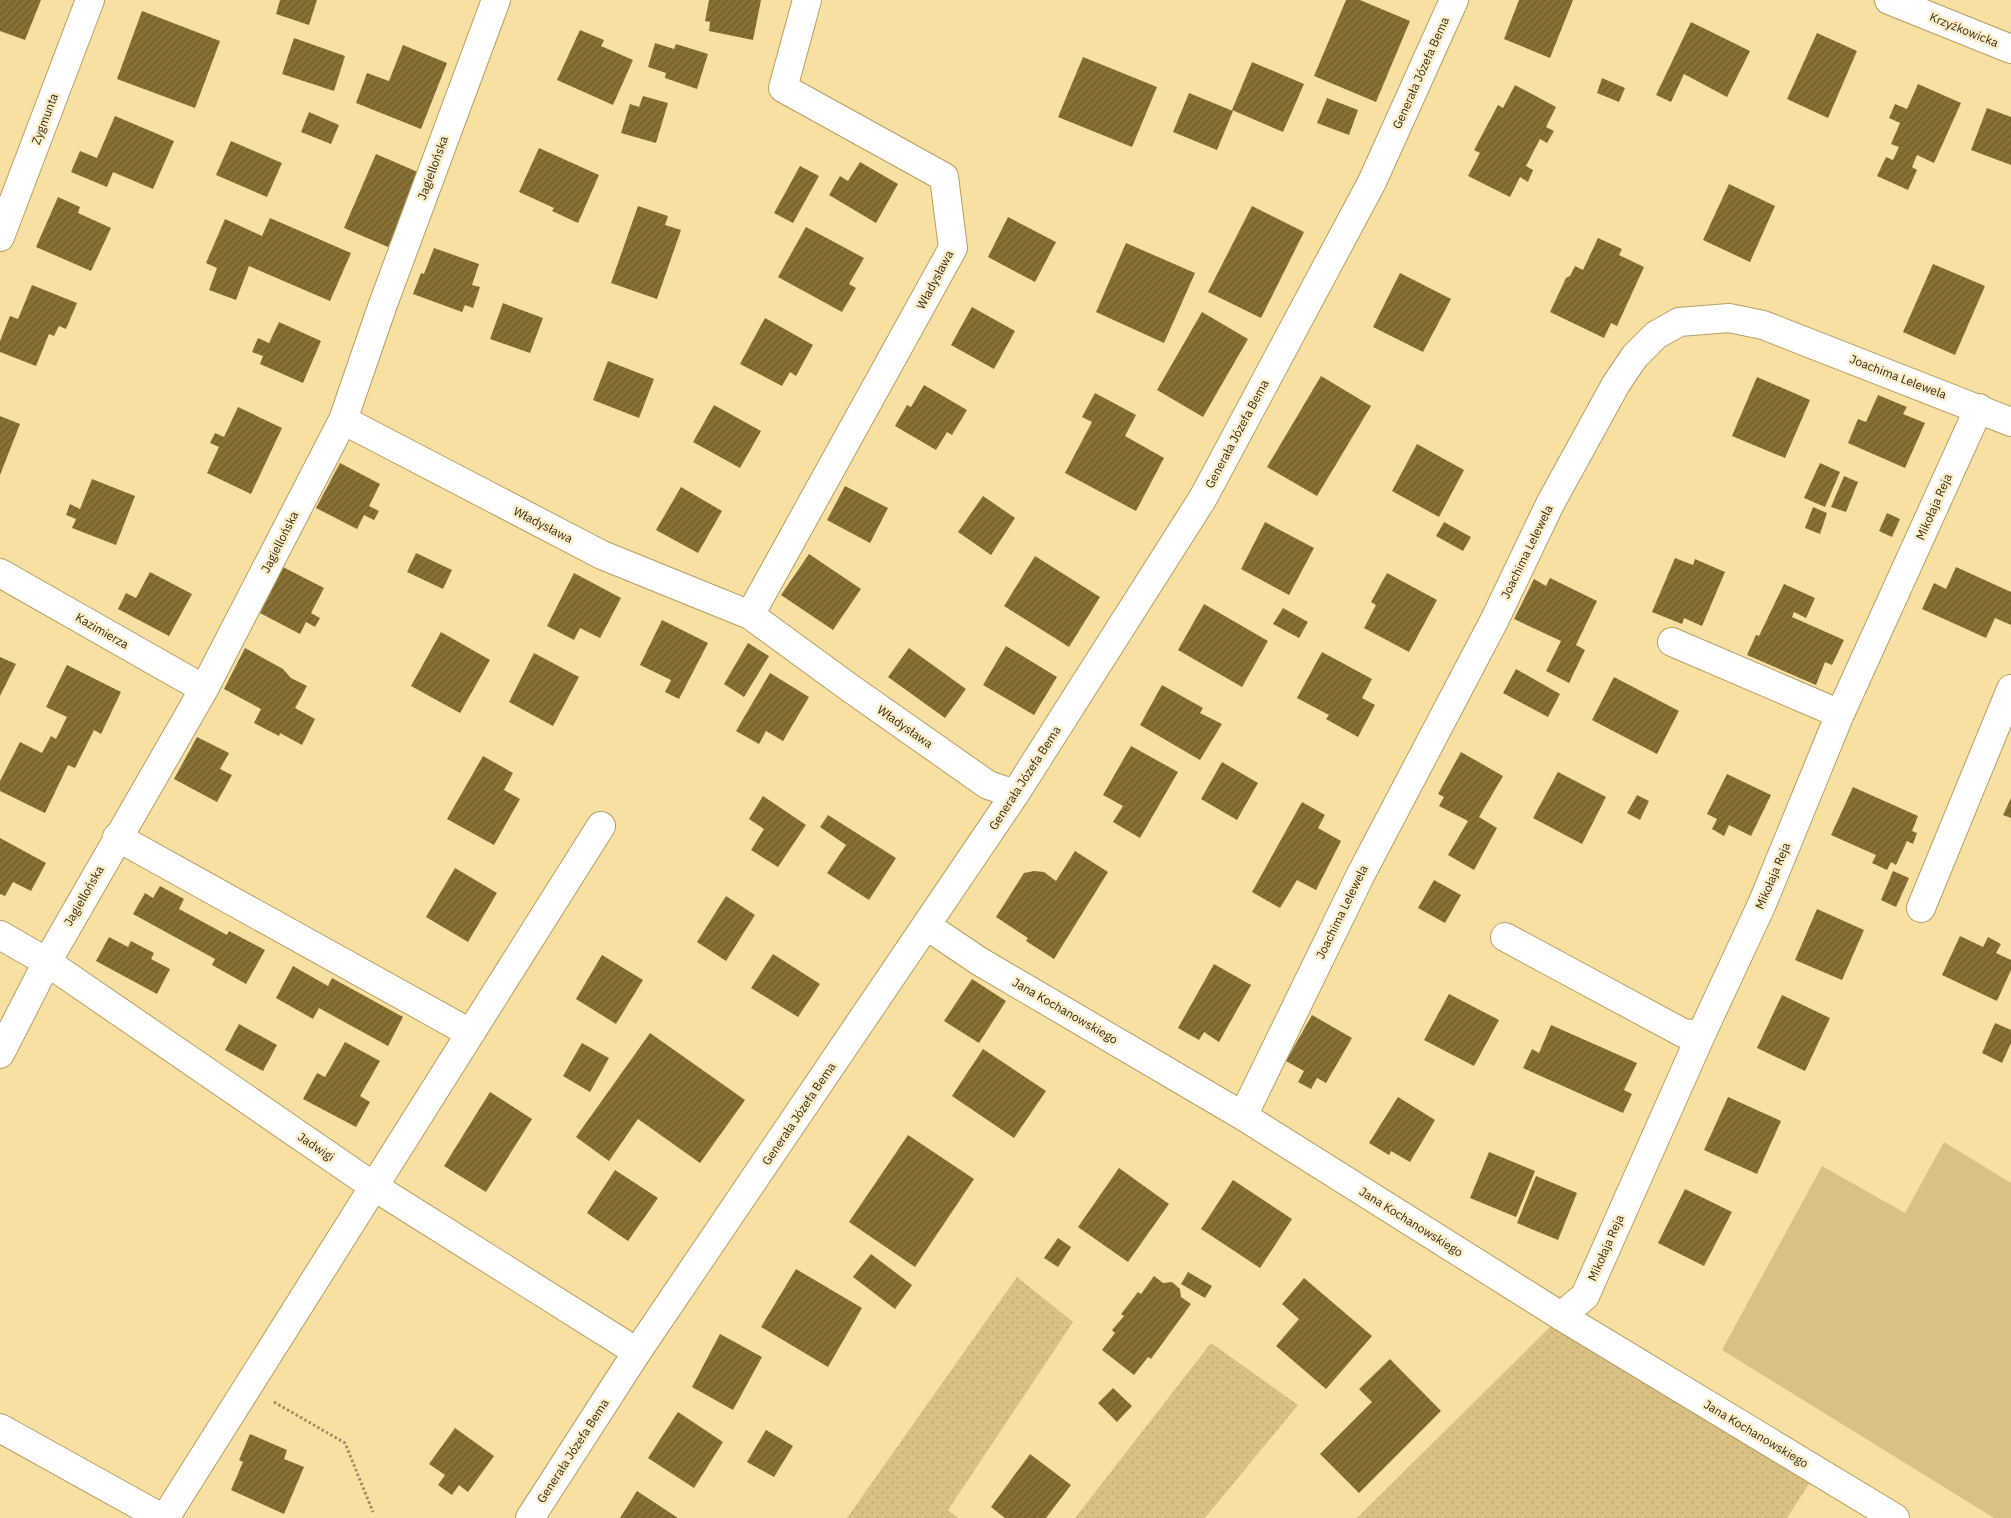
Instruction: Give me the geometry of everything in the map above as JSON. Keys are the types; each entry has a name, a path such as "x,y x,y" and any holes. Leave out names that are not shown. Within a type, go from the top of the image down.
{"street":[{"name":"Zygmunta","path":"0,237 90,0"},
{"name":"Jagiellońska","path":"0,1054 47,962 117,837 204,689 343,420 382,307 496,0"},
{"name":"Władysława","path":"750,615 953,248 944,177 783,88 807,0"},
{"name":"Generała Józefa Bema","path":"530,1518 637,1352 1016,794 1202,498 1372,182 1454,0"},
{"name":"Krzyżkowicka","path":"1889,0 2011,49"},
{"name":"Joachima Lelewela","path":"1243,1116 1360,876 1494,621 1550,504 1616,384 1635,356 1656,335 1679,322 1697,320 1729,318 1763,325 2011,422"},
{"name":"Mikołaja Reja","path":"1561,1316 1585,1296 1701,1035 1762,904 1840,714 1979,408"},
{"name":"Władysława","path":"343,420 602,555 750,615 988,785 1016,794"},
{"name":"Kazimierza","path":"0,573 204,689"},
{"path":"1672,642 1840,714"},
{"path":"1921,908 2011,689"},
{"path":"0,1428 164,1518 601,826"},
{"path":"117,837 470,1033"},
{"name":"Jana Kochanowskiego","path":"927,926 979,961 1243,1116 1561,1316 1895,1518"},
{"name":"Jadwigi","path":"0,935 47,962 373,1186 637,1352"},
{"path":"1505,937 1683,1032 1701,1035"}],"path":[{"path":"248,1387 345,1443 373,1512"}],"shaded area":[{"path":"1944,1142 2011,1183 2011,1518 1994,1518 1722,1350 1822,1166 1905,1213"},
{"path":"1017,1277 1073,1322 948,1510 958,1518 847,1518"},
{"path":"1561,1316 1817,1471 1787,1518 1357,1518"},
{"path":"1211,1343 1298,1405 1205,1518 1075,1518"}],"building":[{"path":"0,0 41,0 25,40 0,31"},
{"path":"280,0 317,0 309,25 276,14"},
{"path":"709,0 761,0 753,40 709,31 710,22 705,21"},
{"path":"1346,0 1360,0 1410,21 1376,102 1314,76"},
{"path":"1519,0 1573,0 1550,58 1504,39"},
{"path":"142,11 220,41 195,108 117,79"},
{"path":"1691,22 1750,51 1727,97 1684,74 1671,102 1656,95"},
{"path":"580,30 604,40 601,46 633,60 613,105 557,80"},
{"path":"1817,33 1857,51 1828,118 1787,99"},
{"path":"294,38 345,56 334,91 282,74"},
{"path":"655,43 674,49 676,44 708,54 697,89 665,78 666,73 648,67"},
{"path":"403,45 447,63 421,129 356,103 367,73 389,81"},
{"path":"1083,57 1157,87 1132,147 1058,117"},
{"path":"1252,62 1304,84 1283,132 1232,110"},
{"path":"1602,78 1625,88 1619,102 1597,93"},
{"path":"1918,84 1961,103 1934,163 1917,155 1912,167 1917,170 1908,190 1877,176 1886,157 1893,160 1899,147 1891,144 1900,123 1889,118 1895,104 1907,109"},
{"path":"1515,85 1556,107 1546,127 1554,131 1547,143 1540,139 1526,166 1533,170 1528,182 1520,177 1510,197 1468,176 1480,153 1474,150 1498,105 1503,108"},
{"path":"1189,93 1233,111 1217,150 1173,132"},
{"path":"643,96 668,103 656,143 621,133 630,104 639,107"},
{"path":"1327,98 1358,110 1349,135 1317,123"},
{"path":"1987,108 2011,117 2011,165 1971,150"},
{"path":"309,112 339,125 331,144 301,132"},
{"path":"115,116 174,141 153,189 113,172 107,187 71,172 80,151 97,158"},
{"path":"231,141 282,163 267,197 216,175"},
{"path":"539,148 599,175 578,223 552,211 554,208 519,192"},
{"path":"376,154 420,173 388,247 344,228"},
{"path":"860,162 898,184 876,223 829,195 840,176 848,181"},
{"path":"800,166 819,176 793,223 774,213"},
{"path":"1729,184 1775,206 1750,262 1703,240"},
{"path":"58,197 80,207 78,213 111,228 91,271 36,247"},
{"path":"638,206 668,216 665,225 681,230 657,299 611,283"},
{"path":"1252,206 1304,232 1261,318 1208,292"},
{"path":"1008,217 1056,242 1035,282 988,257"},
{"path":"270,218 351,253 330,301 249,266 236,300 209,290 217,268 206,263 225,219 262,236"},
{"path":"806,227 864,258 849,284 856,288 842,312 778,277"},
{"path":"1598,238 1622,249 1619,255 1644,267 1617,326 1611,323 1604,338 1550,312 1566,278 1570,276 1575,266 1583,270"},
{"path":"1126,243 1195,273 1164,343 1096,312"},
{"path":"434,248 479,264 472,285 480,287 473,308 465,305 462,312 413,294 421,273 424,274"},
{"path":"1933,264 1985,286 1955,355 1903,332"},
{"path":"1400,273 1451,299 1423,352 1373,327"},
{"path":"32,285 77,303 66,329 59,326 54,336 49,334 36,366 0,352 0,341 10,316 18,319"},
{"path":"503,303 543,318 530,353 490,339"},
{"path":"972,307 1015,331 994,369 951,345"},
{"path":"1202,312 1248,339 1203,417 1157,390"},
{"path":"765,318 813,345 796,376 790,372 782,386 740,364"},
{"path":"279,322 321,341 303,383 260,364 263,356 252,352 258,338 269,343"},
{"path":"608,361 654,379 639,418 593,400"},
{"path":"1321,376 1371,406 1317,496 1267,467"},
{"path":"1757,377 1810,400 1785,458 1732,436"},
{"path":"924,385 967,410 952,435 947,432 936,450 895,426 907,405 911,407"},
{"path":"1095,393 1136,415 1125,436 1164,458 1136,511 1065,473 1092,422 1082,417"},
{"path":"1878,395 1907,407 1903,414 1925,423 1905,468 1848,443 1858,419 1866,422"},
{"path":"714,405 761,431 740,468 693,442"},
{"path":"238,407 282,428 251,494 207,473 219,447 210,443 215,433 224,437"},
{"path":"0,416 20,424 0,475"},
{"path":"1417,444 1464,470 1439,517 1392,491"},
{"path":"340,463 380,484 369,506 379,511 374,520 364,515 357,529 316,508"},
{"path":"1820,463 1840,472 1825,507 1804,498"},
{"path":"1844,476 1858,482 1846,512 1831,507"},
{"path":"92,479 135,496 116,545 72,528 76,519 66,515 70,504 80,509"},
{"path":"845,486 888,508 870,543 827,520"},
{"path":"681,487 722,511 698,553 656,530"},
{"path":"983,496 1015,518 991,555 958,532"},
{"path":"1813,507 1827,513 1820,534 1805,528"},
{"path":"1887,513 1900,519 1892,537 1879,531"},
{"path":"1265,522 1314,548 1289,595 1241,569"},
{"path":"1444,522 1471,537 1463,551 1436,536"},
{"path":"416,553 452,570 443,589 407,572"},
{"path":"809,554 861,589 833,630 781,595"},
{"path":"1035,556 1100,597 1069,647 1004,606"},
{"path":"1675,558 1693,565 1695,559 1725,572 1702,626 1684,618 1682,624 1652,612"},
{"path":"283,567 324,588 311,613 320,618 315,627 306,622 300,634 260,613"},
{"path":"1956,567 2011,592 2011,625 1995,618 1986,638 1922,609 1934,583 1946,589"},
{"path":"150,572 192,594 169,636 118,609 126,593 136,598"},
{"path":"574,573 621,598 600,638 580,628 574,640 547,626"},
{"path":"1387,573 1437,600 1409,652 1364,628 1376,605 1371,602"},
{"path":"1550,578 1597,601 1576,645 1585,650 1569,683 1546,671 1561,641 1514,619 1534,579 1546,586"},
{"path":"1784,584 1815,598 1806,618 1794,612 1792,617 1844,640 1832,665 1825,662 1816,685 1747,655 1756,635 1759,636"},
{"path":"1204,604 1268,641 1242,687 1178,650"},
{"path":"1283,608 1308,622 1299,638 1273,624"},
{"path":"662,620 708,643 679,699 665,692 671,680 640,665"},
{"path":"441,632 490,660 460,713 411,686"},
{"path":"748,643 769,656 744,697 724,684"},
{"path":"1006,646 1057,677 1034,715 983,685"},
{"path":"245,648 283,669 291,678 307,686 295,708 315,719 302,745 280,733 279,736 254,723 261,709 224,689"},
{"path":"909,648 966,689 945,718 888,677"},
{"path":"1322,652 1372,679 1362,698 1375,705 1358,737 1326,719 1329,715 1297,698"},
{"path":"534,653 579,677 553,726 509,702"},
{"path":"0,657 16,664 0,696"},
{"path":"67,665 121,692 101,734 94,730 75,768 68,765 45,813 0,791 0,781 20,742 42,753 51,736 56,739 67,717 46,707"},
{"path":"1516,669 1560,694 1548,717 1503,693"},
{"path":"770,673 809,697 783,741 766,731 759,744 736,731"},
{"path":"1614,677 1679,711 1657,754 1592,720"},
{"path":"1162,685 1203,708 1200,713 1222,724 1200,760 1140,725"},
{"path":"197,737 229,753 220,769 232,775 217,802 174,779"},
{"path":"1131,746 1178,772 1140,838 1113,822 1123,806 1103,795"},
{"path":"1461,752 1503,776 1479,817 1497,828 1474,870 1448,855 1468,821 1439,806 1444,797 1438,794"},
{"path":"483,756 513,773 504,790 520,799 494,845 447,819"},
{"path":"1222,762 1258,783 1237,820 1201,799"},
{"path":"1558,772 1606,797 1582,844 1533,818"},
{"path":"1727,774 1771,795 1751,836 1729,825 1724,836 1712,829 1717,819 1707,814"},
{"path":"1853,787 1918,816 1912,831 1917,833 1913,844 1907,841 1896,865 1891,862 1887,870 1872,863 1876,855 1831,835"},
{"path":"1637,795 1649,801 1640,820 1627,813"},
{"path":"763,796 806,825 778,867 751,850 764,829 749,819"},
{"path":"2011,798 2011,818 2003,815"},
{"path":"1302,802 1325,815 1318,828 1341,841 1316,890 1297,880 1280,908 1252,892"},
{"path":"828,815 896,858 869,900 827,873 846,845 820,827"},
{"path":"0,838 46,863 31,891 13,882 5,896 0,894"},
{"path":"1075,851 1108,872 1054,959 1026,941 1028,938 996,917 1024,873 1044,872 1056,881"},
{"path":"455,868 497,893 468,942 426,917"},
{"path":"1893,871 1909,878 1896,907 1881,900"},
{"path":"1434,880 1461,895 1445,923 1418,908"},
{"path":"160,886 184,899 179,909 227,935 229,931 265,950 246,984 212,965 215,959 133,914 145,893 153,898"},
{"path":"726,896 755,915 726,961 697,942"},
{"path":"1817,909 1864,930 1842,980 1795,960"},
{"path":"1960,936 1983,947 1988,937 2001,944 1996,953 2011,960 2011,970 1997,1001 1942,975"},
{"path":"109,937 128,947 131,941 154,953 151,959 170,969 157,994 96,961"},
{"path":"773,954 820,984 798,1017 751,988"},
{"path":"602,955 643,980 616,1024 576,999"},
{"path":"1214,964 1251,985 1219,1042 1204,1032 1199,1040 1178,1028"},
{"path":"293,966 328,986 332,978 403,1017 388,1046 319,1008 313,1019 276,998"},
{"path":"972,979 1006,1001 979,1043 944,1021"},
{"path":"1449,994 1499,1020 1474,1066 1424,1040"},
{"path":"1782,995 1830,1018 1805,1071 1757,1048"},
{"path":"1312,1015 1352,1038 1326,1083 1317,1078 1311,1089 1298,1082 1304,1071 1286,1061"},
{"path":"1995,1023 2011,1030 2011,1043 2002,1063 1982,1053"},
{"path":"239,1024 277,1045 263,1071 225,1050"},
{"path":"1551,1025 1637,1063 1624,1090 1632,1094 1623,1113 1523,1068 1532,1049 1539,1053"},
{"path":"650,1033 745,1100 700,1163 638,1119 609,1161 576,1137"},
{"path":"345,1042 380,1061 360,1096 370,1102 356,1127 303,1099 317,1073 325,1077"},
{"path":"582,1043 609,1058 590,1092 563,1076"},
{"path":"983,1049 1046,1091 1014,1138 952,1096"},
{"path":"490,1092 532,1119 486,1192 444,1166"},
{"path":"1398,1097 1435,1120 1410,1162 1391,1151 1389,1155 1369,1143"},
{"path":"1728,1097 1781,1121 1757,1174 1704,1150"},
{"path":"908,1135 974,1179 915,1267 849,1222"},
{"path":"1489,1152 1535,1171 1516,1217 1470,1198"},
{"path":"1119,1168 1169,1204 1128,1262 1078,1227"},
{"path":"615,1170 658,1198 628,1241 587,1213"},
{"path":"1536,1176 1577,1193 1558,1240 1517,1223"},
{"path":"1233,1180 1292,1219 1260,1268 1201,1229"},
{"path":"1685,1189 1732,1212 1704,1266 1658,1243"},
{"path":"1058,1238 1071,1247 1058,1267 1044,1258"},
{"path":"871,1254 912,1285 895,1309 853,1277"},
{"path":"796,1269 862,1308 828,1367 761,1327"},
{"path":"1188,1272 1212,1286 1205,1298 1181,1284"},
{"path":"1154,1276 1163,1283 1172,1282 1180,1289 1181,1297 1191,1304 1151,1359 1148,1357 1134,1375 1102,1350 1115,1333 1112,1330 1124,1316 1121,1314 1138,1292 1141,1294"},
{"path":"1304,1278 1372,1336 1326,1389 1276,1346 1299,1319 1282,1304"},
{"path":"720,1334 762,1357 733,1410 692,1387"},
{"path":"1390,1359 1441,1411 1359,1493 1320,1454 1372,1402 1359,1389"},
{"path":"1113,1388 1132,1406 1117,1422 1098,1403"},
{"path":"678,1412 723,1442 694,1488 648,1458"},
{"path":"455,1428 494,1456 468,1492 459,1485 452,1495 438,1485 445,1475 429,1464"},
{"path":"766,1430 793,1446 774,1477 747,1462"},
{"path":"250,1434 287,1450 284,1459 304,1467 284,1514 231,1490 243,1462 239,1460"},
{"path":"1030,1454 1071,1485 1046,1518 1005,1518 991,1507"},
{"path":"637,1491 678,1518 620,1518"}]}
